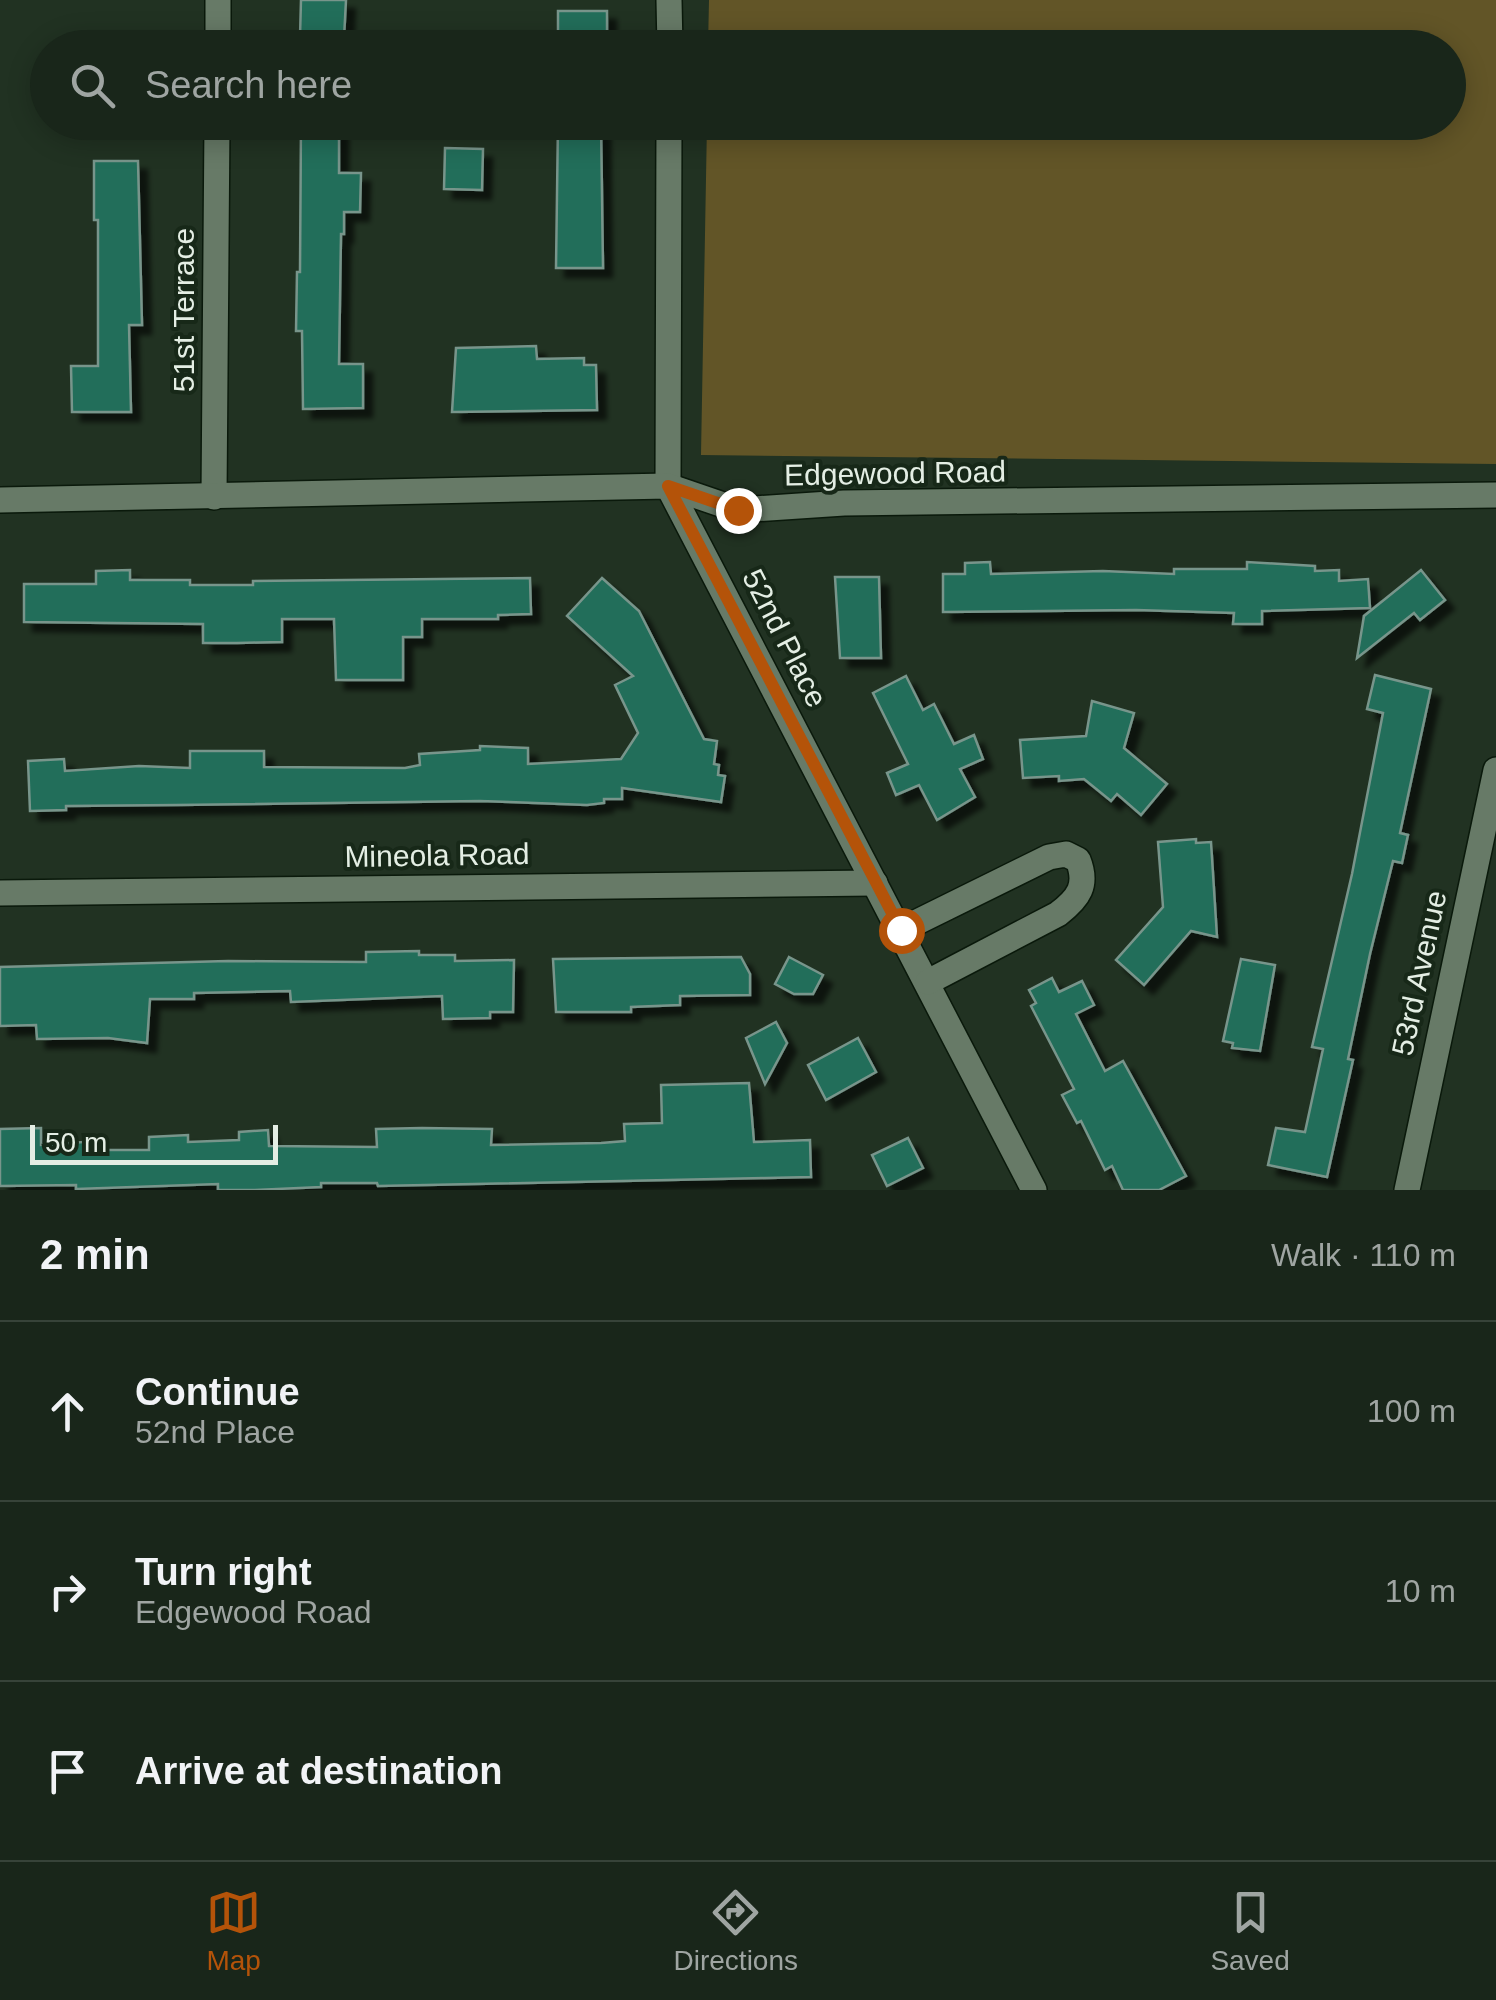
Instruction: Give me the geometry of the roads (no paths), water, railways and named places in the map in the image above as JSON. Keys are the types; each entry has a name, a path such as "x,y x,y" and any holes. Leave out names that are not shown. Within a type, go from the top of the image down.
{"street":[{"path":"218,0 218,30"},
{"path":"669,0 670,30"},
{"name":"51st Terrace","path":"214,497 217,140"},
{"name":"52nd Place","path":"670,140 668,486 1034,1190"},
{"name":"Edgewood Road","path":"0,500 668,486 738,510 844,503 1496,495"},
{"name":"53rd Avenue","path":"1406,1190 1496,770"},
{"path":"901,930 1049,857 1066,854 1078,860 1084,876 1073,902 1058,914 928,982"},
{"name":"Mineola Road","path":"0,893 876,883"}]}
